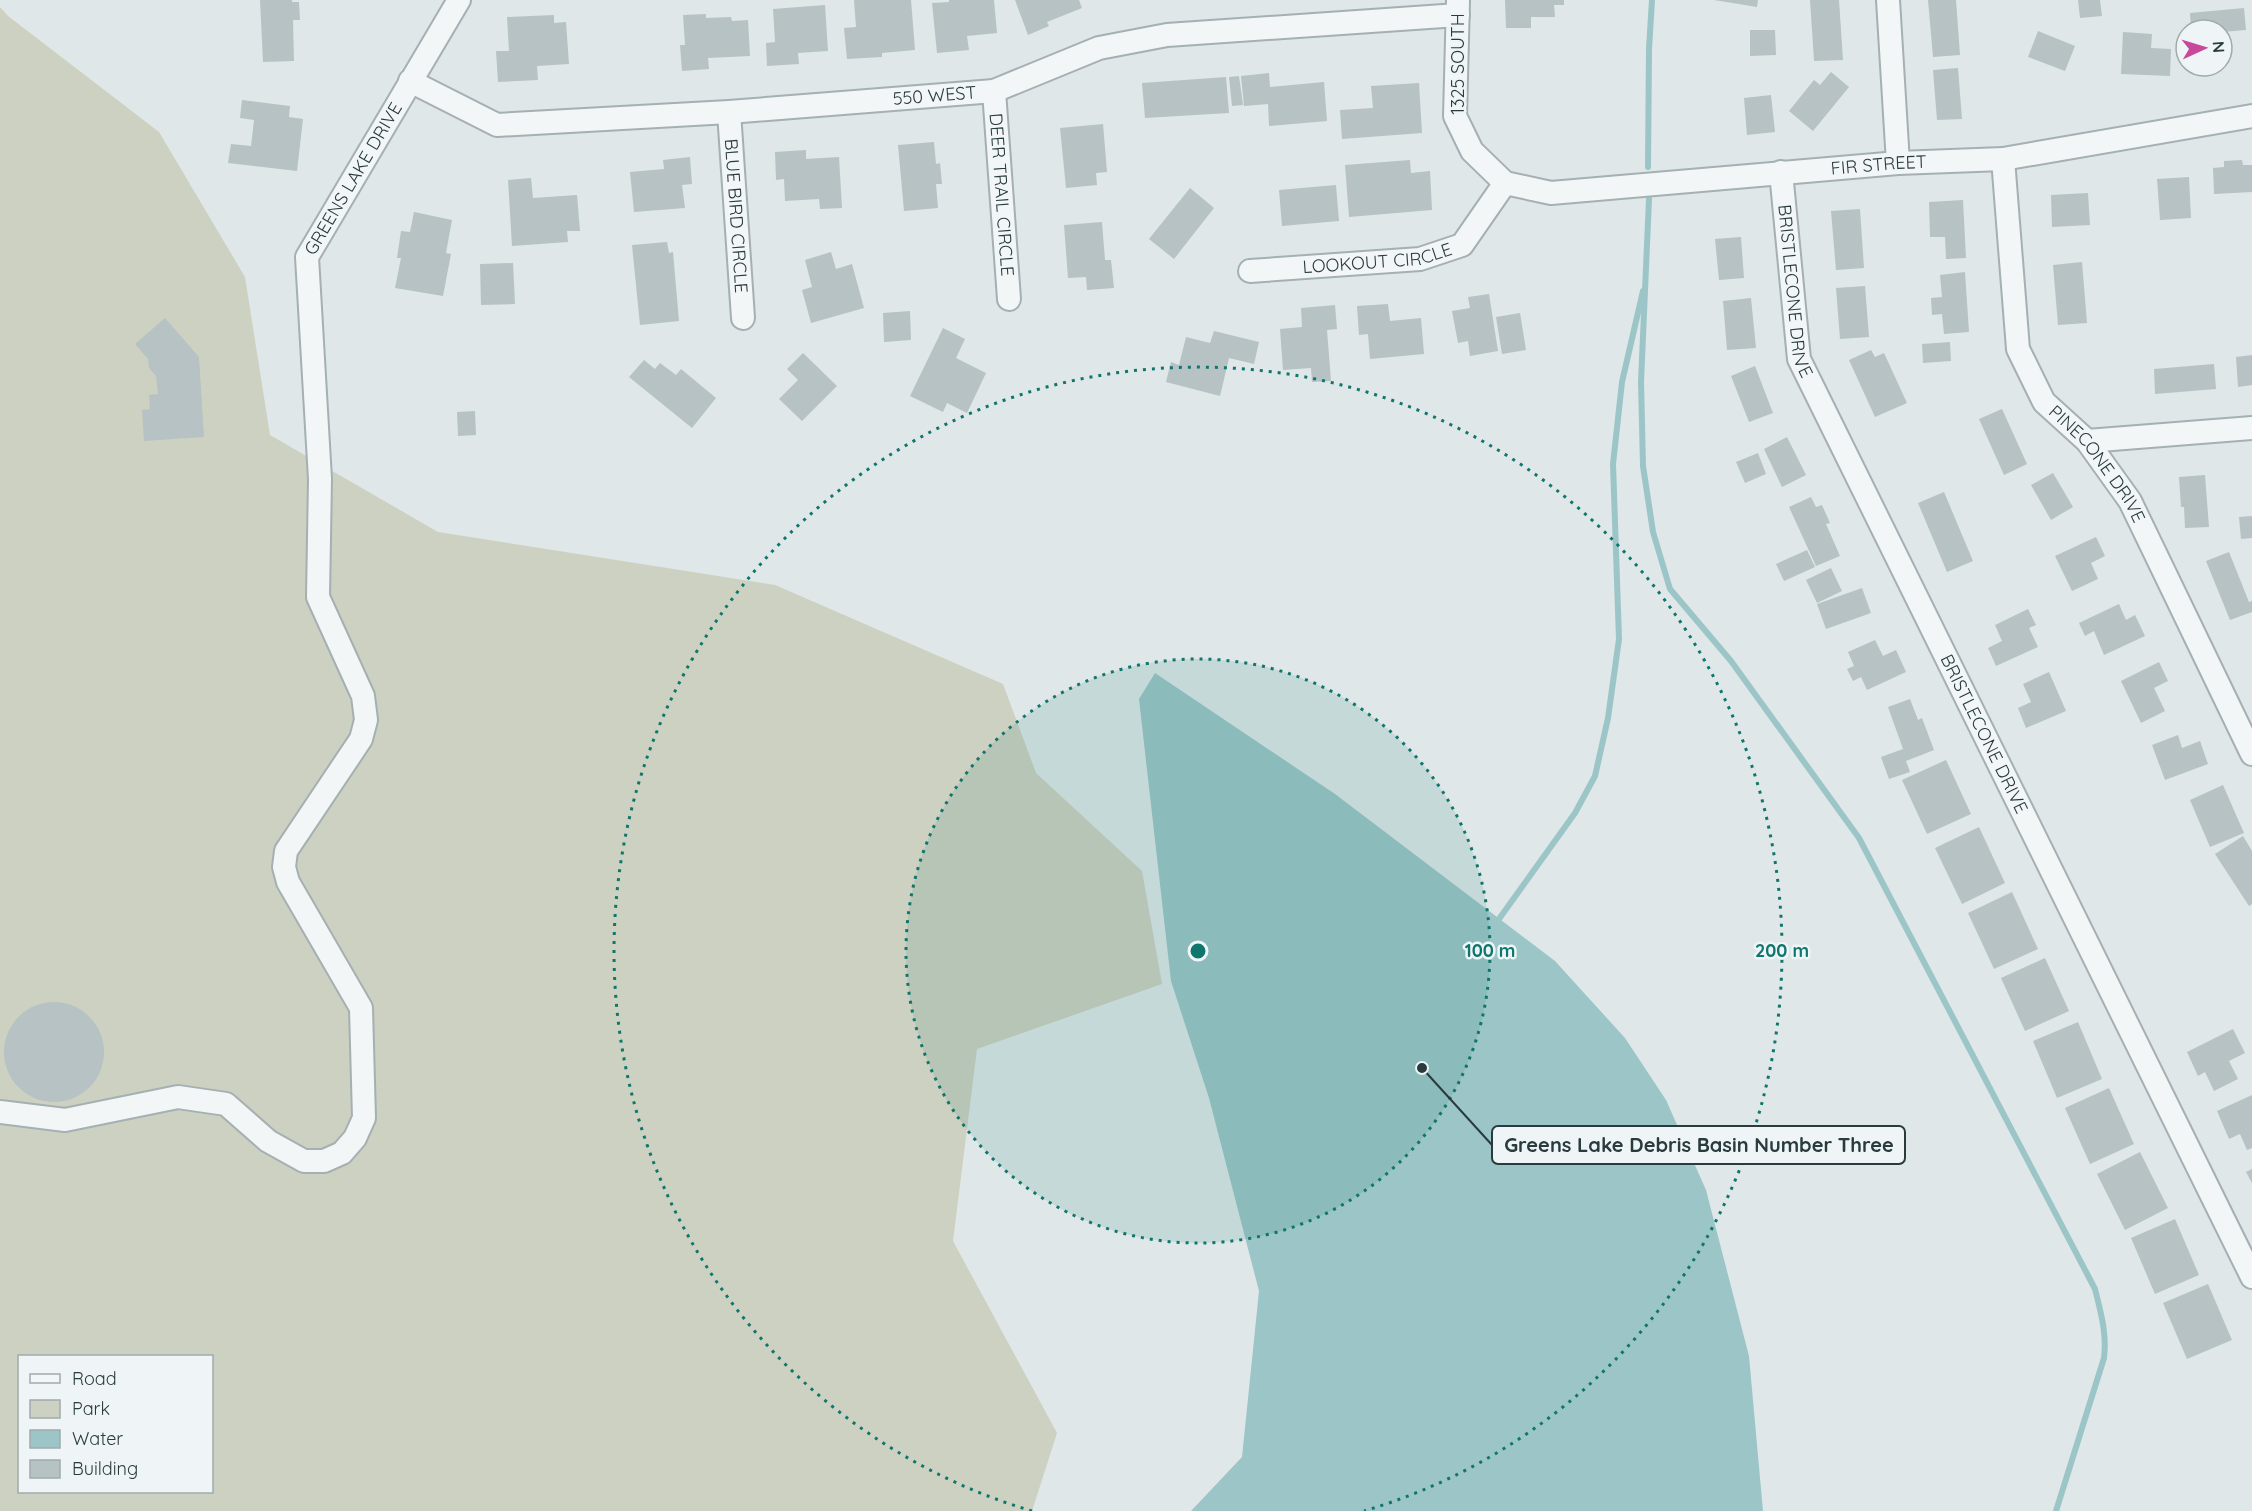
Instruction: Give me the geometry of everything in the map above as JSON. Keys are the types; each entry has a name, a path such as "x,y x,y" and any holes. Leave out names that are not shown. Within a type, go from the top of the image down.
{"street":[{"name":"GREENS LAKE DRIVE","path":"0,1112 65,1120 178,1097 226,1104 268,1141 304,1161 324,1161 342,1153 355,1138 364,1118 361,1008 288,882 284,867 286,851 361,739 366,720 363,696 318,597 320,479 307,257 459,0"},
{"path":"1888,0 1898,163"},
{"name":"550 WEST","path":"410,81 497,124 729,112 994,91 1099,48 1167,35 1458,8"},
{"name":"1325 SOUTH","path":"1458,8 1455,116 1472,151 1504,183"},
{"name":"DEER TRAIL CIRCLE","path":"994,91 1009,299"},
{"name":"BLUE BIRD CIRCLE","path":"729,112 743,318"},
{"name":"FIR STREET","path":"1504,183 1551,193 1898,163 2003,159 2252,116"},
{"name":"PINECONE DRIVE","path":"2003,159 2018,349 2044,402 2087,441 2130,501 2252,754"},
{"name":"BRISTLECONE DRIVE","path":"1781,172 1799,359 2252,1277"},
{"name":"LOOKOUT CIRCLE","path":"1250,271 1420,259 1462,245 1504,183"},
{"path":"2087,441 2252,428"}],"green space":[{"path":"0,7 8,16 159,132 245,277 270,435 438,532 775,585 1003,684 1036,773 1142,871 1162,984 977,1049 953,1241 1057,1433 1032,1511 0,1511"}],"water":[{"path":"1155,673 1335,794 1555,961 1625,1038 1666,1100 1706,1190 1749,1356 1763,1511 1191,1511 1242,1457 1259,1291 1209,1098 1171,981 1139,699"}],"building":[{"path":"260,0 299,2 300,20 293,20 294,61 263,62"},
{"path":"854,0 911,0 915,50 882,53 882,57 847,59 844,28 856,27"},
{"path":"949,0 994,0 997,33 967,36 969,50 937,53 932,3 949,2"},
{"path":"1015,0 1079,0 1082,8 1047,22 1049,26 1028,35"},
{"path":"1505,0 1564,0 1564,5 1554,5 1555,17 1531,17 1531,28 1506,28"},
{"path":"1714,0 1758,0 1757,7"},
{"path":"1810,0 1839,0 1843,60 1814,61"},
{"path":"1928,0 1956,0 1960,55 1933,57"},
{"path":"2078,0 2100,0 2102,16 2080,18"},
{"path":"825,5 828,51 798,53 799,64 767,66 766,43 775,42 773,9"},
{"path":"2244,8 2246,30 2234,31 2234,18 2190,18 2190,13"},
{"path":"706,14 706,18 731,17 732,21 748,20 750,56 708,58 709,69 682,71 680,45 685,45 683,15"},
{"path":"554,15 554,23 566,22 569,64 537,66 538,80 498,82 496,51 509,51 507,17"},
{"path":"1750,30 1775,30 1776,55 1750,56"},
{"path":"2038,31 2075,46 2065,71 2028,57"},
{"path":"2123,32 2152,34 2151,48 2171,49 2170,76 2121,74"},
{"path":"1958,68 1962,119 1937,120 1933,70"},
{"path":"1831,72 1849,87 1813,131 1789,111 1814,80 1820,85"},
{"path":"1269,73 1270,87 1324,82 1327,121 1269,126 1268,104 1244,106 1241,76"},
{"path":"1239,76 1243,105 1232,106 1229,77"},
{"path":"1226,77 1229,113 1145,118 1142,83"},
{"path":"1419,83 1422,133 1342,139 1340,110 1373,108 1371,86"},
{"path":"1771,95 1775,132 1747,135 1744,98"},
{"path":"242,100 290,106 289,117 303,119 297,171 228,163 231,144 251,146 254,120 240,118"},
{"path":"1103,124 1107,172 1096,173 1097,185 1066,188 1060,128"},
{"path":"934,142 936,164 940,163 942,184 936,184 938,208 904,211 898,145"},
{"path":"806,150 806,159 839,157 842,208 820,209 819,199 785,201 784,179 776,180 775,152"},
{"path":"690,157 692,184 682,185 685,208 634,212 630,172 664,169 663,160"},
{"path":"1410,160 1411,173 1430,171 1432,210 1349,217 1345,165"},
{"path":"2242,160 2243,165 2252,165 2252,192 2214,194 2213,168 2224,167 2224,161"},
{"path":"2189,177 2191,218 2160,220 2157,179"},
{"path":"531,178 533,198 577,195 580,231 567,231 568,242 512,246 508,180"},
{"path":"1336,185 1339,221 1282,226 1279,190"},
{"path":"1190,188 1214,208 1174,259 1149,239"},
{"path":"2088,193 2090,225 2052,227 2051,195"},
{"path":"1963,200 1966,258 1946,259 1945,237 1930,237 1929,202"},
{"path":"1860,209 1864,268 1836,270 1831,211"},
{"path":"414,212 452,220 446,253 451,254 443,296 395,288 401,258 397,258 401,231 410,232"},
{"path":"1102,222 1105,260 1111,260 1114,288 1087,290 1086,277 1068,278 1064,225"},
{"path":"1741,237 1744,278 1719,280 1715,239"},
{"path":"667,242 669,253 673,252 679,321 640,325 632,245"},
{"path":"831,252 836,269 852,264 864,308 811,323 802,290 812,287 805,260"},
{"path":"2082,262 2087,323 2058,325 2053,265"},
{"path":"513,263 515,304 481,305 480,264"},
{"path":"1965,272 1969,332 1944,334 1942,314 1932,315 1931,298 1942,297 1940,275"},
{"path":"1865,286 1869,337 1840,339 1836,288"},
{"path":"1489,294 1498,351 1470,356 1468,341 1458,343 1452,311 1470,308 1468,297"},
{"path":"1751,298 1756,348 1727,350 1723,301"},
{"path":"1388,304 1390,321 1421,318 1424,354 1370,359 1368,334 1359,335 1357,306"},
{"path":"1335,305 1337,329 1327,330 1331,381 1312,382 1311,368 1283,370 1280,329 1302,327 1301,308"},
{"path":"910,311 911,340 884,342 883,313"},
{"path":"1520,313 1526,350 1502,354 1496,317"},
{"path":"165,318 199,357 204,437 144,441 142,410 150,409 149,395 158,394 156,376 149,368 148,359 135,344"},
{"path":"943,328 965,339 956,358 986,373 967,413 947,403 943,412 910,396"},
{"path":"1214,331 1259,342 1254,364 1229,358 1220,396 1166,382 1171,362 1179,365 1186,337 1210,343"},
{"path":"1950,342 1951,361 1923,363 1922,344"},
{"path":"1871,350 1875,357 1884,353 1907,403 1875,417 1849,360"},
{"path":"803,353 837,386 802,421 779,399 798,380 787,369"},
{"path":"2252,355 2252,385 2238,387 2236,357"},
{"path":"644,360 655,369 660,363 676,375 681,369 716,398 692,428 629,377"},
{"path":"2214,364 2216,389 2155,394 2154,369"},
{"path":"1755,366 1773,413 1749,422 1731,376"},
{"path":"2002,409 2027,464 2004,475 1979,419"},
{"path":"475,411 476,435 458,436 457,412"},
{"path":"1787,437 1806,475 1782,487 1764,449"},
{"path":"1758,453 1766,474 1745,483 1736,462"},
{"path":"2053,473 2073,507 2051,520 2031,485"},
{"path":"2205,475 2209,527 2185,528 2179,477"},
{"path":"1944,492 1973,561 1947,572 1918,503"},
{"path":"1811,497 1816,507 1822,505 1830,523 1826,524 1840,556 1816,566 1789,507"},
{"path":"2252,516 2252,538 2241,539 2239,517"},
{"path":"2096,537 2105,556 2091,563 2098,579 2072,591 2055,556"},
{"path":"1807,550 1815,567 1784,581 1776,564"},
{"path":"2229,552 2249,602 2252,601 2252,612 2230,620 2206,561"},
{"path":"1831,568 1842,591 1817,603 1806,580"},
{"path":"1862,588 1871,613 1826,629 1817,604"},
{"path":"2119,604 2126,620 2135,615 2145,636 2104,655 2094,631 2085,636 2079,623"},
{"path":"2028,609 2036,625 2029,628 2038,647 1996,666 1988,648 2002,641 1995,625"},
{"path":"1875,640 1883,656 1896,650 1906,672 1867,690 1861,677 1853,681 1847,669 1854,666 1848,652"},
{"path":"2159,662 2168,681 2154,688 2165,711 2141,723 2121,681"},
{"path":"2049,672 2066,711 2026,728 2018,708 2031,702 2023,684"},
{"path":"1910,699 1918,720 1922,718 1934,750 1906,761 1910,772 1889,779 1881,757 1903,749 1888,707"},
{"path":"2178,735 2182,748 2200,741 2208,764 2165,780 2152,745"},
{"path":"1946,760 1971,814 1927,834 1902,780"},
{"path":"2223,785 2244,833 2210,847 2190,800"},
{"path":"1979,827 2005,883 1962,904 1935,848"},
{"path":"2243,836 2252,851 2252,904 2249,906 2215,854"},
{"path":"2012,892 2038,949 1994,969 1968,913"},
{"path":"2045,958 2069,1011 2025,1031 2001,978"},
{"path":"54,1002 73,1005 90,1016 101,1033 104,1052 101,1071 90,1088 73,1099 54,1102 35,1099 18,1088 7,1071 4,1052 7,1033 18,1016 35,1005"},
{"path":"2078,1022 2102,1079 2057,1098 2033,1041"},
{"path":"2233,1029 2245,1053 2229,1061 2238,1079 2214,1091 2205,1072 2198,1076 2187,1052"},
{"path":"2109,1088 2134,1144 2090,1164 2065,1108"},
{"path":"2252,1095 2252,1148 2247,1150 2240,1134 2229,1139 2217,1111"},
{"path":"2140,1152 2168,1208 2125,1230 2097,1174"},
{"path":"2252,1169 2252,1183 2246,1172"},
{"path":"2175,1219 2199,1275 2155,1294 2131,1238"},
{"path":"2208,1284 2232,1340 2187,1359 2163,1303"}],"waterway":[{"path":"1648,167 1649,49 1652,0"},
{"path":"1649,199 1641,382 1643,466 1653,532 1670,589 1731,661 1859,838 2095,1289 2104,1332 2104,1358 2056,1511"},
{"path":"1499,919 1575,813 1595,776 1608,718 1619,639 1613,464 1622,382 1643,291"}],"place":[{"name":"Greens Lake Debris Basin Number Three","path":"1422,1068"}]}
